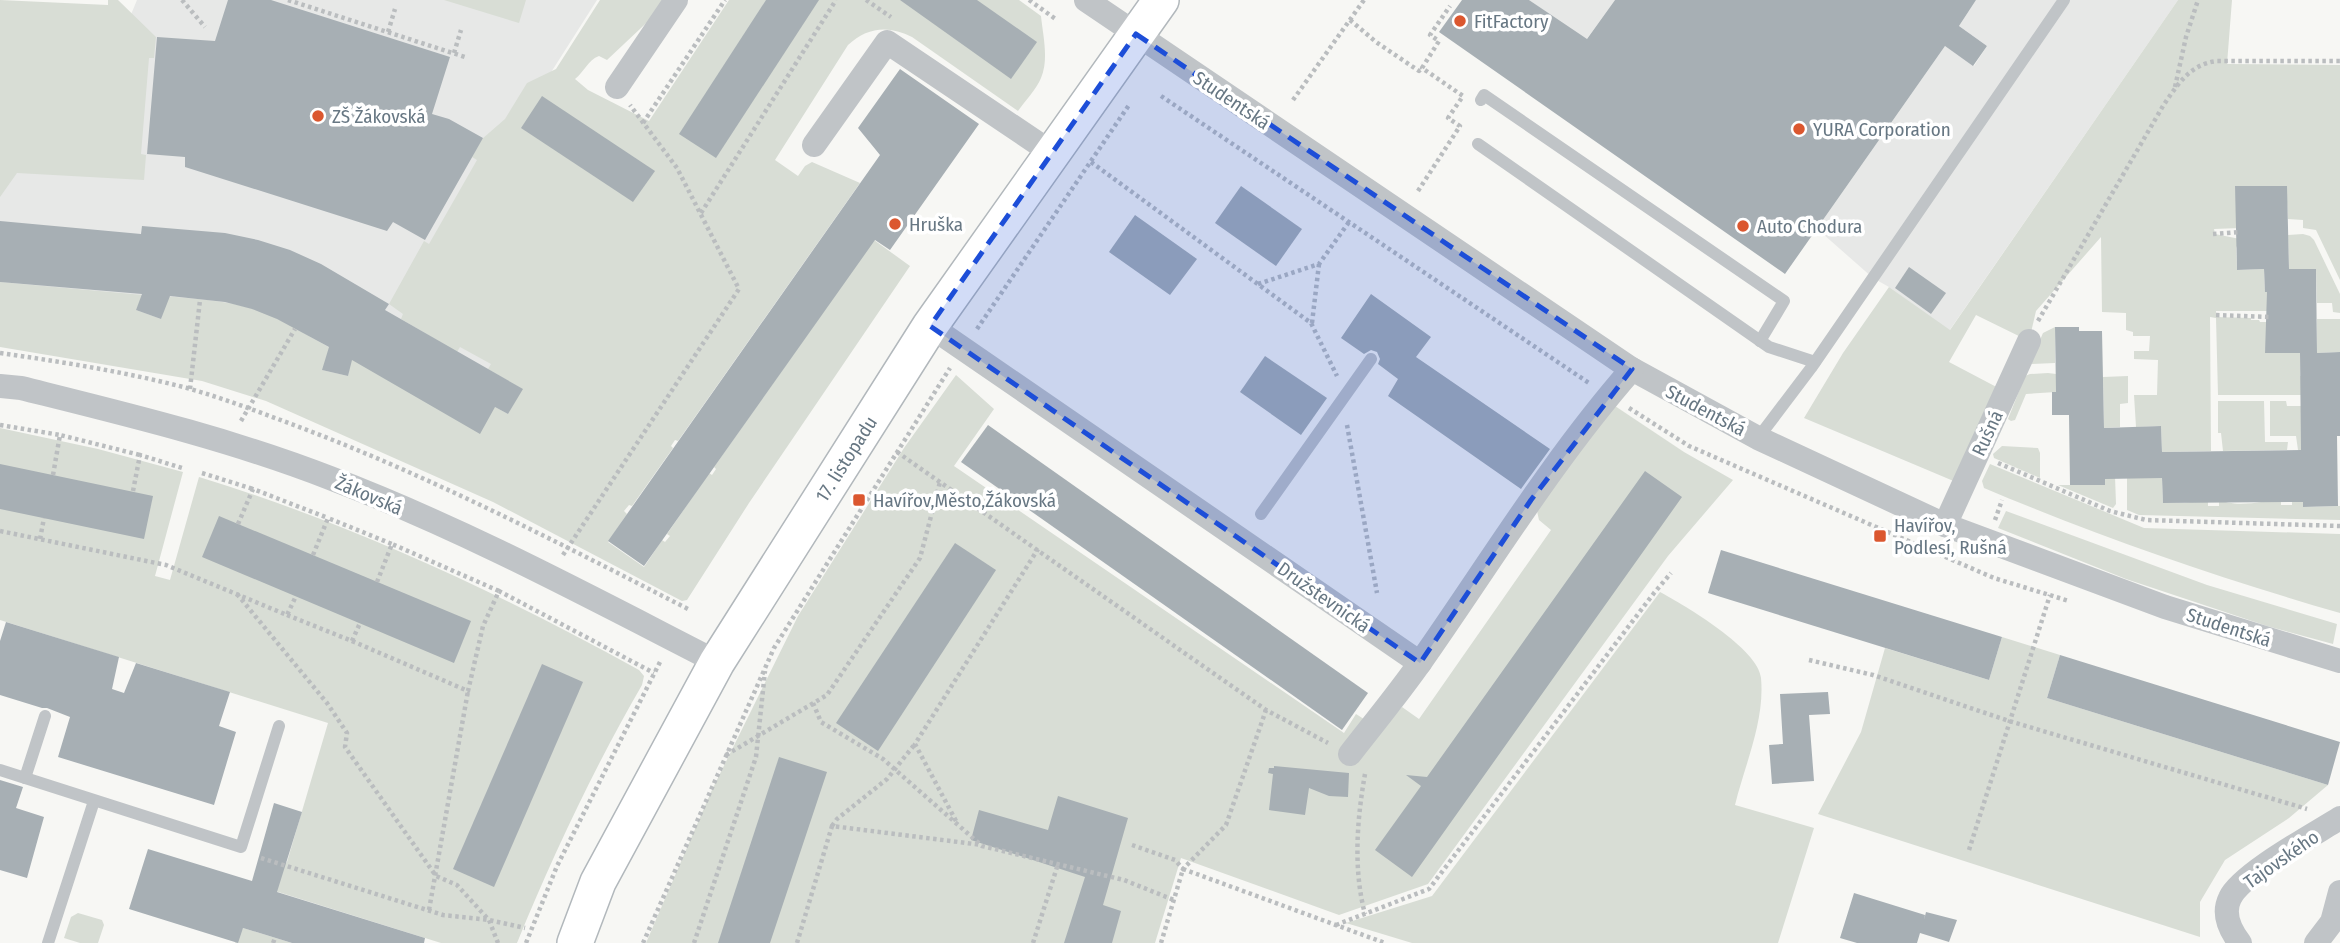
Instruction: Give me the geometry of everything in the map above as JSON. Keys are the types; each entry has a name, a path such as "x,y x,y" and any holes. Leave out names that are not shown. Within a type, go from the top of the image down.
{"street":[{"path":"617,87 676,0"},
{"name":"Studentská","path":"1086,0 1632,369 1758,438 1945,525 2165,607 2340,661"},
{"name":"17. listopadu","path":"575,943 598,882 717,662 930,326 1161,0"},
{"path":"814,145 887,42 1052,153"},
{"name":"Družstevnická","path":"930,326 1420,663"},
{"name":"Rušná","path":"1945,525 2029,341"},
{"path":"1350,754 1420,663 1531,500 1632,369"},
{"name":"Žákovská","path":"0,386 21,387 229,443 330,478 481,542 717,662"},
{"name":"Tajovského","path":"2240,943 2231,932 2227,916 2230,897 2248,877 2340,818"},
{"path":"2316,943 2332,922 2340,892"}],"lane":[{"path":"1758,438 1815,362 2064,0"},
{"path":"1490,98 1784,301 1767,342"},
{"path":"1478,144 1767,342 1815,362"},
{"path":"1261,514 1371,359"},
{"path":"25,778 45,716"},
{"path":"0,770 241,847 279,726"},
{"path":"48,943 94,801"}],"path":[{"path":"182,0 205,27"},
{"path":"288,0 465,57"},
{"path":"643,123 725,0"},
{"path":"700,214 836,0"},
{"path":"1029,0 1057,20"},
{"path":"1293,100 1364,0"},
{"path":"2175,88 2186,37 2198,0"},
{"path":"1350,20 1399,59 1419,71 1439,41 1430,35 1450,6"},
{"path":"388,32 396,9"},
{"path":"454,53 461,30"},
{"path":"2029,341 2043,309 2175,88 2192,69 2204,62 2340,61"},
{"path":"1418,191 1460,126 1448,118 1463,96 1422,68"},
{"path":"549,577 738,289 677,168 617,87"},
{"path":"643,943 774,648 963,349 1129,105"},
{"path":"1091,162 1311,323 1340,382 1377,593"},
{"path":"1311,323 1319,264 1349,222"},
{"path":"2213,234 2240,232"},
{"path":"1258,284 1319,264"},
{"path":"190,389 200,300"},
{"path":"2217,315 2270,317"},
{"path":"229,443 295,329"},
{"path":"0,425 60,435 182,468"},
{"path":"53,475 60,435"},
{"path":"897,452 1266,710 1350,754 1369,750 1359,819 1358,867 1365,914"},
{"path":"133,491 140,455"},
{"path":"1991,460 2110,511 2146,520 2340,526"},
{"path":"202,473 328,518 499,591 654,673"},
{"path":"725,755 827,695 920,558 940,482"},
{"path":"238,524 253,489"},
{"path":"40,539 44,518"},
{"path":"313,555 328,518"},
{"path":"0,531 166,565 468,691"},
{"path":"377,582 392,544"},
{"path":"797,943 832,826 895,769 915,744 1038,549"},
{"path":"1336,925 1429,889 1671,573"},
{"path":"429,910 468,691 483,626 499,591"},
{"path":"237,594 327,703 347,733 345,747 436,876 457,885 489,920 498,943"},
{"path":"1969,850 2050,595"},
{"path":"287,615 296,596"},
{"path":"352,641 360,623"},
{"path":"526,943 557,866 672,639"},
{"path":"1809,660 1879,677 2009,721 2340,818"},
{"path":"694,943 756,757 765,666"},
{"path":"813,703 821,722 883,759 982,846"},
{"path":"1161,943 1184,869 1226,825 1266,710"},
{"path":"915,744 959,825"},
{"path":"832,826 982,846 1124,880 1174,900"},
{"path":"1132,845 1175,860 1184,869 1385,943"},
{"path":"261,858 443,915 489,920 525,928"},
{"path":"1034,943 1058,864"}],"highlighted area":[{"path":"1136,34 1632,369 1531,500 1420,663 930,326"}],"shaded area":[{"path":"0,0 108,5 108,0 118,0 156,37 154,58 149,58 141,154 146,155 144,180 17,173 0,197"},
{"path":"137,0 597,0 426,269 538,361 481,467 0,317 0,88 110,65"},
{"path":"444,0 526,0 519,23"},
{"path":"600,0 666,0 658,12 607,60 599,56 595,58 575,79 588,90 649,121 729,0 1019,0 1041,16 1045,63 1036,87 1018,111 912,37 895,31 871,31 848,45 775,160 798,176 805,166 812,162 860,183 678,441 675,440 671,446 673,448 632,506 629,505 624,511 627,514 608,542 644,567 662,540 665,542 670,536 667,534 709,473 712,475 716,469 714,467 874,240 910,266 749,503 687,600 682,601 493,502 266,401 202,381 0,347 0,282 143,295 136,310 161,319 165,296 209,300 263,313 332,349 326,369 322,370 348,376 351,359 495,407 508,414 522,389 488,369 491,364 460,347 457,352 401,319 403,314 389,304 424,241 429,244 477,160 472,157 482,139 505,119 527,83 556,69"},
{"path":"1529,0 1615,0 1586,40"},
{"path":"1976,0 2178,0 1949,331 1873,278 1818,227 1945,46 1974,66 1987,46 1959,26"},
{"path":"2178,0 2232,0 2227,64 2340,65 2340,280 2316,230 2303,228 2303,220 2288,219 2286,186 2235,186 2240,228 2214,229 2215,234 2240,239 2236,248 2237,270 2264,269 2265,291 2269,292 2270,311 2216,311 2216,317 2251,318 2270,322 2265,353 2300,353 2300,376 2304,376 2305,395 2218,395 2216,318 2210,317 2211,451 2162,452 2161,426 2136,427 2134,395 2157,395 2158,360 2134,359 2134,351 2149,351 2150,336 2133,336 2133,332 2126,330 2126,313 2102,312 2101,237 2036,311 2029,341 1976,315 1949,362 2006,392 1963,485 1804,418 1843,353 1889,287 1950,330"},
{"path":"2303,234 2314,240 2340,294 2340,313 2333,312 2332,303 2317,303 2316,269 2289,269 2288,235"},
{"path":"2317,319 2340,319 2340,352 2317,353"},
{"path":"2055,327 2055,363 2032,364 2043,333"},
{"path":"2056,374 2056,392 2026,394 2015,420 2008,419 2025,376"},
{"path":"956,375 994,409 954,466 1344,733 1356,714 1381,730 1402,707 1419,719 1551,530 1539,520 1537,511 1612,404 1684,452 1733,480 1668,556 1428,884 1339,915 1181,858 1155,943 646,943 711,792 798,616 904,448"},
{"path":"2128,376 2128,403 2120,404 2120,427 2104,428 2103,377"},
{"path":"2218,401 2264,401 2265,442 2288,442 2287,450 2223,451 2221,433 2218,433"},
{"path":"2270,401 2286,401 2287,406 2305,406 2301,414 2301,450 2298,450 2296,436 2270,436"},
{"path":"0,428 98,449 183,472 155,576 170,580 199,477 313,516 424,562 533,614 639,670 644,676 642,685 575,812 517,943 441,943 256,885 287,862 328,723 0,620"},
{"path":"2002,446 2038,448 2040,478 1994,458 1993,454"},
{"path":"1990,464 2144,528 2340,534 2340,613 2160,556 1984,488 1982,481"},
{"path":"2127,475 2162,478 2163,503 2208,499 2208,506 2219,506 2219,499 2240,504 2281,498 2281,505 2292,505 2292,498 2303,498 2303,507 2340,506 2340,520 2139,515 2127,510"},
{"path":"2105,476 2115,476 2116,504 2113,508 2058,485 2105,485"},
{"path":"2006,511 2207,585 2337,624 2333,644 2267,626 2126,579 1998,528"},
{"path":"1660,592 1734,641 1748,654 1761,678 1760,710 1735,805 1814,828 1778,943 1412,943 1346,923 1432,896"},
{"path":"2002,637 2060,655 2047,698 2328,785 2289,818 2225,860 2200,902 2200,937 1818,814 1861,732 1885,648 1989,680"},
{"path":"78,913 102,920 104,925 98,943 80,943 64,938 71,917"},
{"path":"243,928 292,943 235,943"}],"building":[{"name":"ZŠ Žákovská","path":"228,0 271,0 450,57 432,114 449,119 483,138 425,240 393,222 387,231 185,167 185,157 147,154 157,37 215,41"},
{"path":"766,0 819,0 716,158 679,134"},
{"path":"900,0 977,0 1037,42 1011,79"},
{"path":"1462,0 1529,0 1587,39 1615,0 1976,0 1959,26 1987,46 1973,66 1945,46 1785,274 1439,32"},
{"path":"900,69 979,124 890,250 875,240 644,566 608,541 880,155 858,128"},
{"path":"542,96 655,171 633,202 521,128"},
{"path":"1241,186 1302,229 1276,266 1215,223"},
{"path":"2235,186 2287,186 2289,269 2316,269 2317,353 2340,352 2338,506 2303,507 2303,502 2163,503 2162,478 2105,479 2105,485 2070,485 2069,415 2052,415 2052,392 2056,392 2055,327 2102,331 2104,428 2161,426 2162,452 2301,450 2300,353 2265,353 2267,292 2264,269 2237,270"},
{"path":"1135,215 1197,259 1170,295 1109,252"},
{"path":"0,221 141,234 142,226 225,233 290,250 321,264 389,304 385,310 523,389 508,414 495,407 480,434 352,360 348,376 322,370 329,347 252,309 225,302 170,296 161,319 136,310 142,294 0,282"},
{"path":"1909,267 1946,293 1931,314 1895,288"},
{"path":"1371,294 1431,337 1416,357 1550,449 1521,489 1388,396 1398,379 1378,364 1380,359 1377,352 1371,350 1364,354 1341,338"},
{"path":"1265,356 1327,398 1301,435 1240,392"},
{"path":"988,425 1368,693 1342,730 961,462"},
{"path":"0,464 153,496 144,539 0,509"},
{"path":"1645,471 1682,497 1412,877 1375,850 1421,786 1406,775 1427,777"},
{"path":"219,516 471,621 454,663 202,557"},
{"path":"955,543 996,570 878,751 836,723"},
{"path":"1721,550 2002,637 1989,680 1708,593"},
{"path":"6,622 119,657 112,689 124,693 136,663 230,692 219,726 236,732 214,805 58,757 70,717 0,695 0,641"},
{"path":"2060,655 2340,742 2328,785 2047,698"},
{"path":"542,664 583,682 494,887 453,869"},
{"path":"1828,692 1830,714 1809,715 1814,781 1772,784 1769,745 1783,744 1780,694"},
{"path":"779,757 827,772 770,943 718,943"},
{"path":"1274,766 1349,773 1348,797 1329,796 1309,788 1305,815 1269,810 1273,774 1268,773 1269,768"},
{"path":"0,780 23,787 16,808 44,817 27,878 0,870"},
{"path":"1058,796 1128,818 1103,905 1121,911 1112,943 1064,943 1085,877 971,840 979,810 1048,830"},
{"path":"274,803 302,812 277,892 425,938 424,943 292,943 243,928 238,943 129,909 148,849 252,881"},
{"path":"1854,893 1925,915 1924,920 1926,912 1957,920 1949,942 1920,933 1917,943 1857,943 1840,938"}],"place":[{"name":"FitFactory","path":"1460,21"},
{"name":"ZŠ Žákovská","path":"318,116"},
{"name":"YURA Corporation","path":"1799,129"},
{"name":"Hruška","path":"895,224"},
{"name":"Auto Chodura","path":"1743,226"},
{"name":"Havířov,Město,Žákovská","path":"859,500"},
{"name":"Havířov, Podlesí, Rušná","path":"1880,536"}]}
